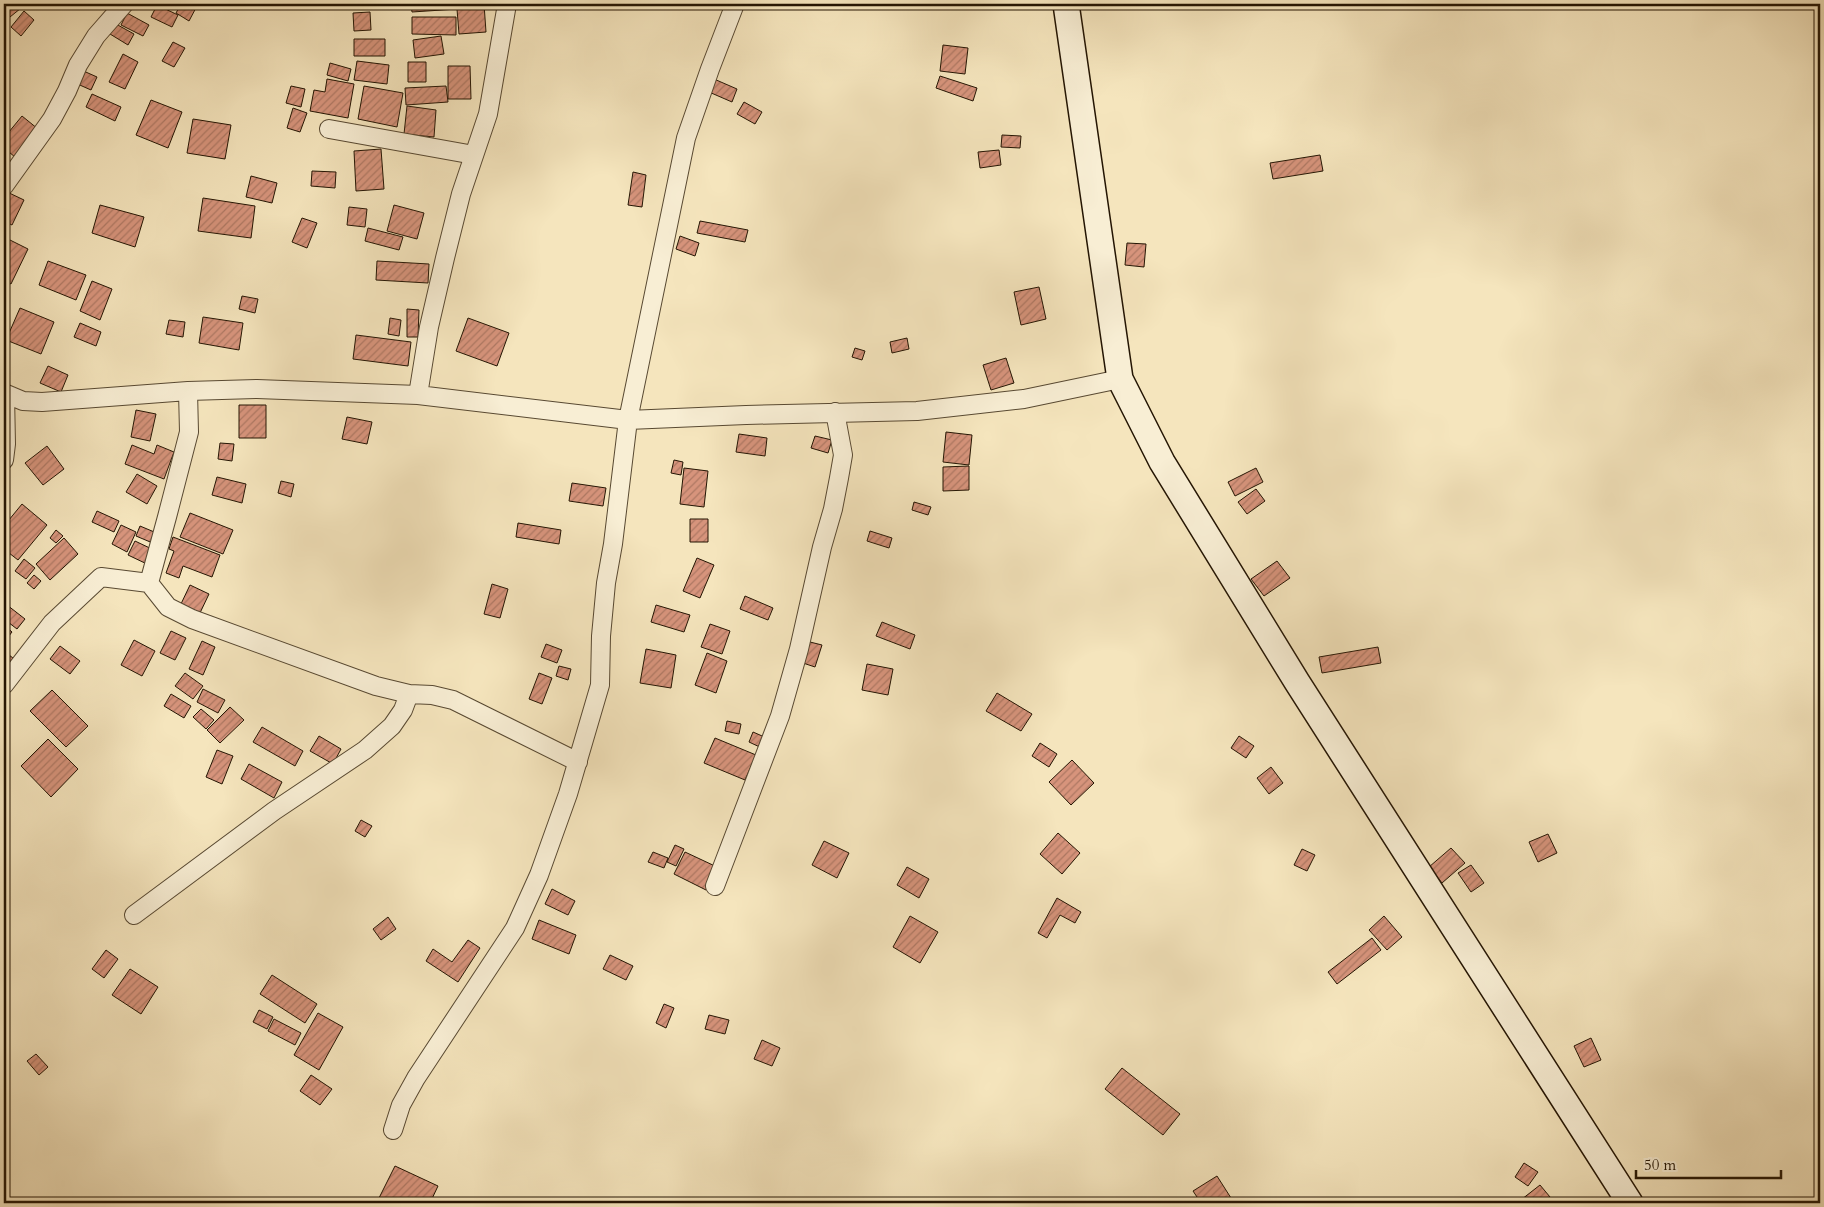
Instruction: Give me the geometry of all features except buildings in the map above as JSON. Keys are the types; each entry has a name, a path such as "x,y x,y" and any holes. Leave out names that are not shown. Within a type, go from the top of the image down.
{"street":[{"path":"4,186 52,118 67,91 78,65 96,36 124,4"},
{"path":"418,395 429,327 461,194 488,114 507,4"},
{"path":"393,1130 400,1105 416,1078 515,928 539,875 578,762 600,685 601,636 606,582 613,544 628,420 686,138 735,4"},
{"path":"1066,4 1120,379 1162,462 1297,682 1630,1203"},
{"path":"329,129 474,155"},
{"path":"4,460 6,444 4,394 23,401 42,402 188,391 257,389 418,395 628,420 836,412 917,411 1024,398 1120,379"},
{"path":"148,583 189,432 188,391"},
{"path":"715,886 780,716 799,649 839,478 842,454 836,412"},
{"path":"4,685 52,623 101,577 148,583 168,607 192,619 376,686 409,694 432,695 453,700 578,762"},
{"path":"134,915 274,811 365,750 392,726 403,710 409,694"}]}
